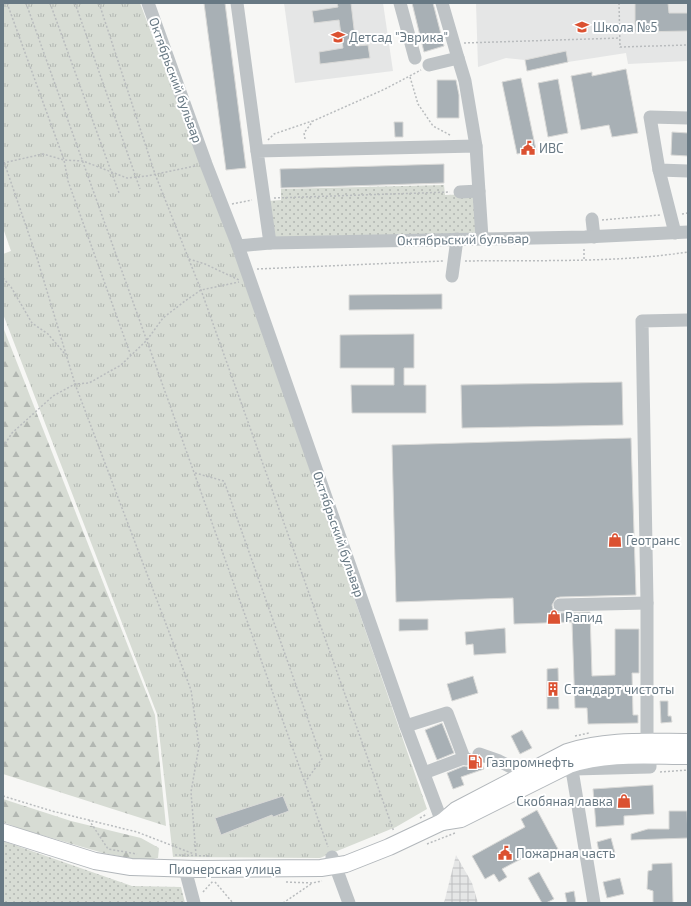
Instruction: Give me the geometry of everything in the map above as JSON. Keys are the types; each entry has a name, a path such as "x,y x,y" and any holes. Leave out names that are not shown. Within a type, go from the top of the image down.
{"main road":[{"path":"442,822 461,819 569,767 595,758 688,742"},
{"path":"442,822 456,810 523,773 581,747 607,743 688,756"},
{"name":"Пионерская улица","path":"3,832 95,861 131,868 306,869 334,862 356,860 389,847 442,822"}],"street":[{"name":"Октябрьский бульвар","path":"148,3 206,164 238,246 406,726 442,822"},
{"path":"237,3 270,243"},
{"path":"400,3 415,58"},
{"path":"442,3 465,81 476,146 482,238"},
{"path":"429,65 458,58"},
{"path":"675,233 659,170 650,118 688,118"},
{"path":"257,151 476,146"},
{"path":"659,170 688,171"},
{"path":"460,192 478,191"},
{"path":"592,220 594,237"},
{"name":"Октябрьский бульвар","path":"238,246 270,243 594,237 688,232"},
{"path":"452,276 457,239"},
{"path":"649,749 642,321 688,320"},
{"path":"560,605 647,603"},
{"path":"406,726 447,713 470,757"},
{"path":"424,773 470,757 498,761 523,773"},
{"path":"569,767 594,903"},
{"path":"334,862 349,903"},
{"path":"185,869 197,900"}],"path":[{"path":"7,3 64,160 68,181 131,356"},
{"path":"26,3 304,782 334,862"},
{"path":"50,3 119,193"},
{"path":"76,3 140,189"},
{"path":"99,3 155,174 201,290 394,833"},
{"path":"619,3 620,47 688,45"},
{"path":"454,44 620,38"},
{"path":"257,151 274,134 313,121 410,77 429,65"},
{"path":"410,77 418,104 433,126 455,138"},
{"path":"306,150 304,133 313,121"},
{"path":"4,163 43,154 64,160 83,162 127,178 206,164"},
{"path":"3,159 75,384 191,690 200,746 190,792 196,855"},
{"path":"228,205 264,198 460,192"},
{"path":"592,220 670,214"},
{"path":"252,270 454,261 584,259 668,255 688,252"},
{"path":"3,447 12,433 47,401 75,384 89,383 121,365 147,340 163,318 201,290 241,282 205,264 189,259"},
{"path":"3,278 11,287 32,323 48,334 66,355"},
{"path":"195,473 224,481 235,511 322,759 304,782"},
{"path":"3,796 137,832 196,855"},
{"path":"89,820 108,849 142,855"},
{"path":"173,855 196,855"},
{"path":"197,900 214,880 233,903"},
{"path":"283,903 312,883"}],"shaded area":[{"name":"Детсад \"Эврика\"","path":"284,3 383,3 393,71 295,83"},
{"name":"Школа №5","path":"476,3 688,3 688,61 628,64 626,53 568,62 565,51 525,60 506,58 478,67"},
{"path":"456,855 472,883 478,903 444,903"}],"green space":[{"path":"3,3 140,3 247,287 427,809 396,827 320,858 173,857 157,714 3,314 3,254 11,251 3,228"},
{"path":"444,185 445,195 475,194 478,236 274,240 268,201 281,200 281,189"},
{"path":"3,327 155,715 166,826 3,774"},
{"path":"3,799 71,821 141,838 159,848 158,858 144,861 103,853 21,829 3,822"},
{"path":"3,841 132,886 181,887 185,903 3,903"}],"building":[{"path":"204,3 225,3 246,168 226,170"},
{"path":"337,3 351,3 356,46 368,45 370,58 320,64 319,52 343,48 339,20 314,23 312,11 338,7"},
{"path":"412,3 433,3 444,46 424,52"},
{"path":"635,3 668,3 669,13 688,13 688,31 635,32"},
{"path":"566,51 568,62 527,71 525,60"},
{"path":"626,69 638,133 612,137 609,125 581,130 571,76 592,72 592,76"},
{"path":"521,78 536,150 517,154 502,82"},
{"path":"558,79 568,133 548,137 538,83"},
{"path":"437,80 456,80 459,95 459,118 437,118"},
{"path":"394,122 403,122 403,137 395,137"},
{"path":"672,132 688,133 688,156 671,155"},
{"path":"444,164 444,183 281,188 280,169"},
{"path":"442,294 442,309 349,310 349,295"},
{"path":"414,334 414,368 404,368 404,385 426,385 426,413 352,413 351,385 394,385 394,368 340,368 340,335"},
{"path":"622,382 623,425 462,428 461,385"},
{"path":"631,438 636,595 560,597 556,598 552,605 553,609 560,613 590,612 592,676 615,675 615,629 639,629 639,673 632,673 633,715 638,715 638,723 588,724 587,708 575,708 572,622 514,624 513,598 396,602 392,445"},
{"path":"399,619 428,619 428,630 399,631"},
{"path":"505,628 506,653 474,655 473,644 466,645 465,632"},
{"name":"Стандарт чистоты","path":"558,668 559,709 547,709 547,669"},
{"path":"473,676 478,693 452,701 447,684"},
{"path":"660,701 668,701 668,716 671,716 672,722 661,723"},
{"path":"442,723 454,753 437,760 425,730"},
{"path":"522,730 532,748 520,754 511,736"},
{"path":"475,760 482,764 484,769 461,777 464,785 453,789 447,773 464,766 469,767"},
{"name":"Скобяная лавка","path":"653,785 654,814 624,816 624,825 596,827 593,789"},
{"path":"283,796 289,811 273,817 272,815 221,835 215,818"},
{"name":"Пожарная часть","path":"537,810 558,849 542,858 538,850 502,869 507,877 499,882 494,874 485,879 472,856 525,827 521,819"},
{"path":"669,811 687,811 688,838 631,840 631,834 648,829 669,829"},
{"path":"611,838 615,853 600,857 597,842"},
{"path":"672,863 673,903 653,903 653,891 647,889 648,871 652,870 652,864"},
{"path":"539,872 554,899 546,903 542,903 528,878"},
{"path":"620,878 624,894 607,898 603,882"},
{"path":"574,891 576,903 567,903 565,893"}],"place":[{"name":"Школа №5","path":"582,27"},
{"name":"Детсад \"Эврика\"","path":"338,37"},
{"name":"ИВС","path":"528,148"},
{"name":"Геотранс","path":"615,540"},
{"name":"Рапид","path":"554,617"},
{"name":"Стандарт чистоты","path":"553,689"},
{"name":"Газпромнефть","path":"475,762"},
{"name":"Скобяная лавка","path":"624,801"},
{"name":"Пожарная часть","path":"505,853"}]}
